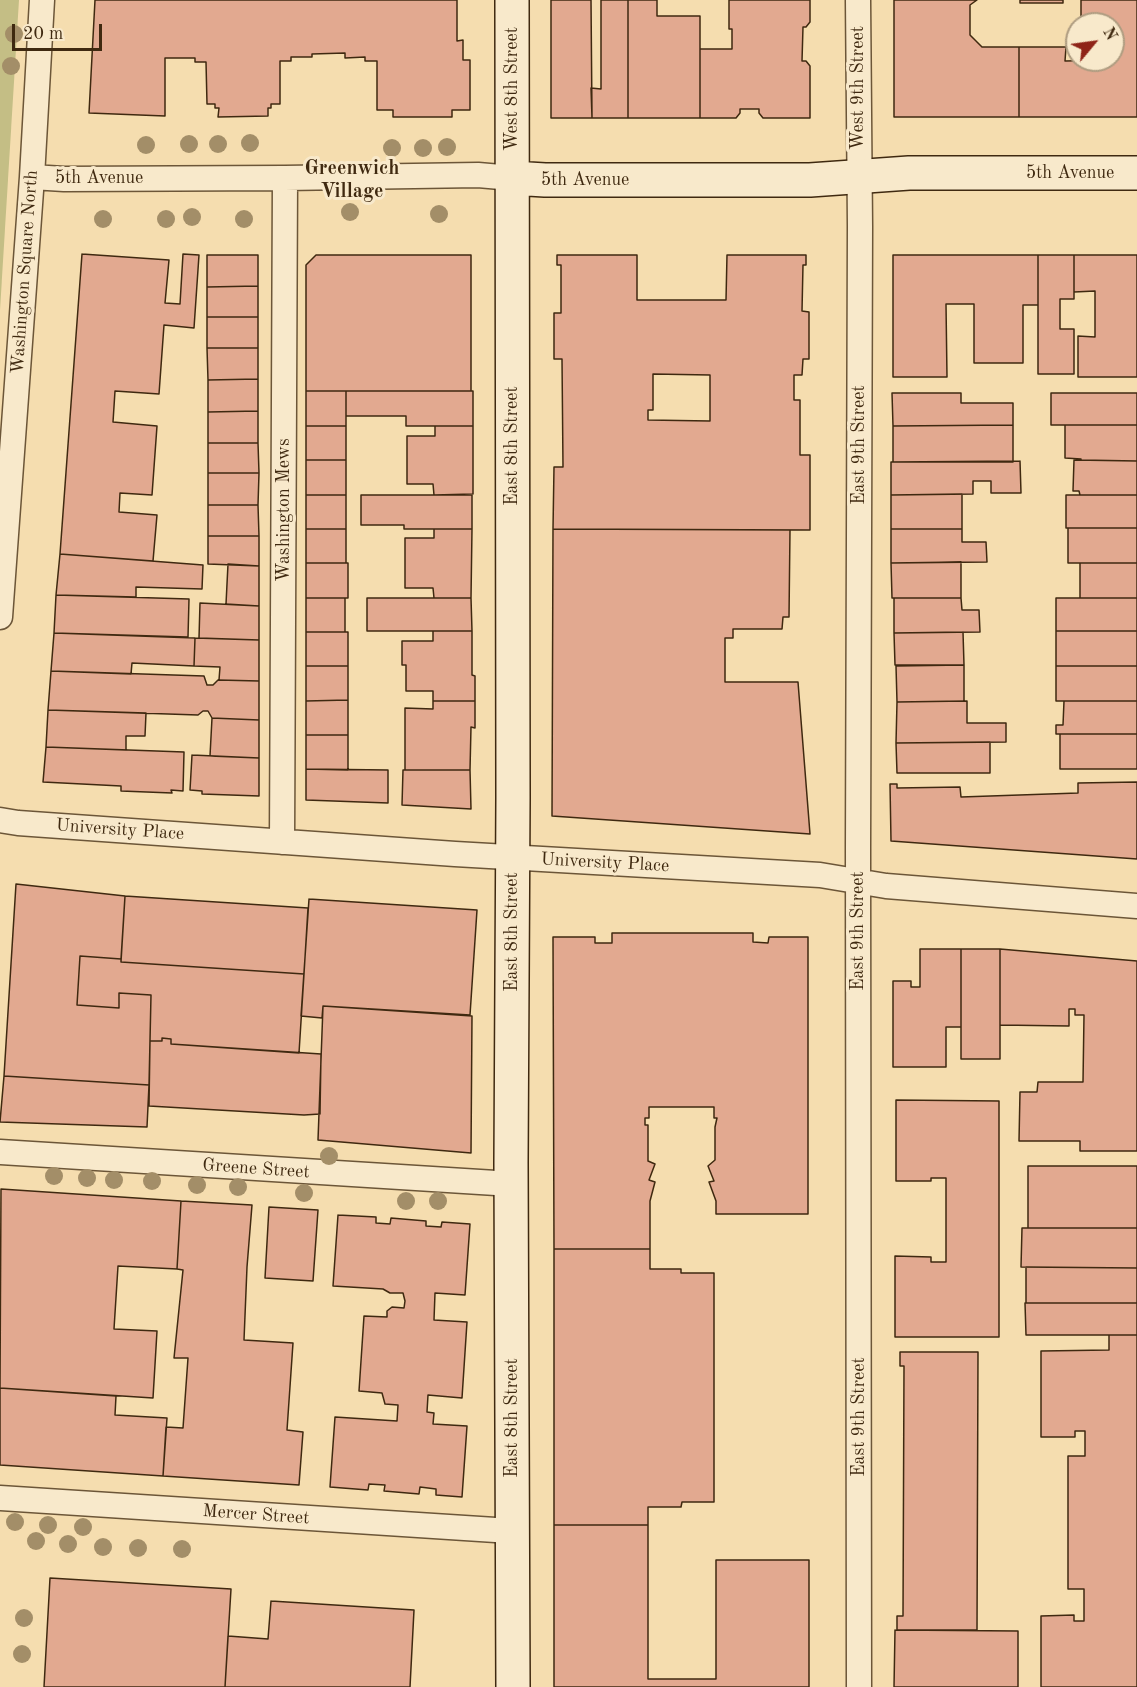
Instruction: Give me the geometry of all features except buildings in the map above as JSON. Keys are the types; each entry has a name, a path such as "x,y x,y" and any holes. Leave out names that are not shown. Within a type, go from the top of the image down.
{"main road":[{"name":"West 8th Street","path":"512,0 512,178"},
{"name":"5th Avenue","path":"512,178 810,180 909,173 1137,173"},
{"name":"East 8th Street","path":"512,178 511,1530 513,1687"}],"street":[{"name":"Washington Square North","path":"0,617 32,177 42,0"},
{"name":"West 9th Street","path":"858,0 859,176"},
{"name":"5th Avenue","path":"32,177 64,179 285,178 466,175 512,178"},
{"name":"East 9th Street","path":"859,176 860,1687"},
{"name":"Washington Mews","path":"282,842 285,178"},
{"name":"University Place","path":"0,820 512,858 820,875 898,887 1137,906"},
{"name":"Greene Street","path":"0,1152 512,1185"},
{"name":"Mercer Street","path":"0,1498 511,1530"}],"shaded area":[{"path":"0,0 19,0 0,310"}],"district":[{"name":"Greenwich Village","path":"352,180"}]}
